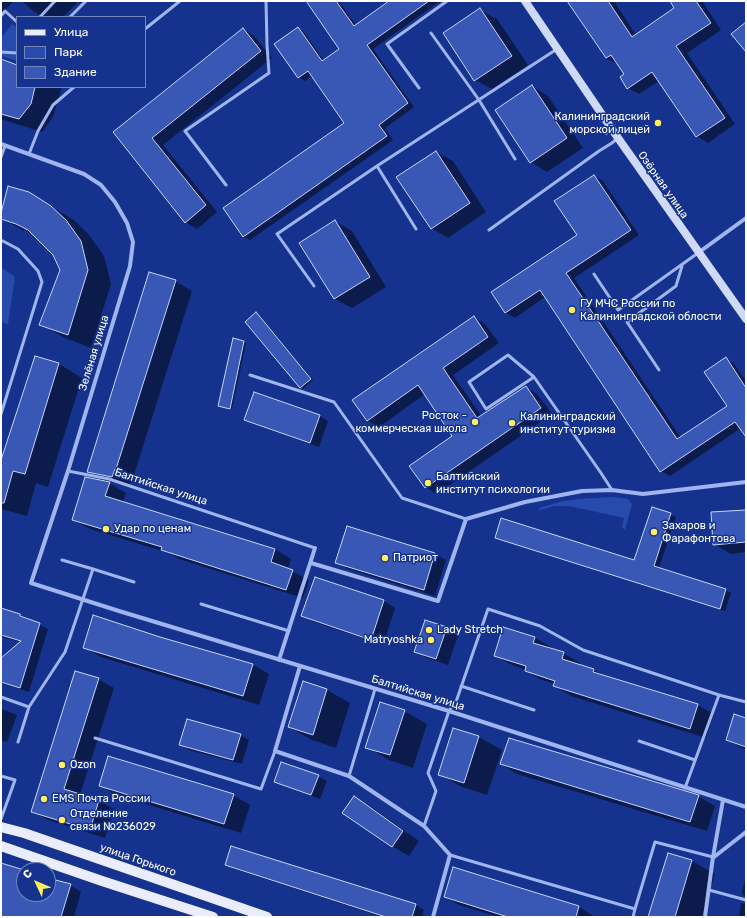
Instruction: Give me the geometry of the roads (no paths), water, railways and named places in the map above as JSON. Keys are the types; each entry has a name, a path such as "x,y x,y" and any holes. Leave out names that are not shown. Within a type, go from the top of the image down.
{"main road":[{"name":"улица Горького","path":"1,826 267,917"},
{"path":"1,846 213,917"}],"street":[{"name":"Озёрная улица","path":"525,1 618,138 746,320"},
{"name":"Зелёная улица","path":"3,145 84,174 101,185 115,202 127,223 133,242 130,266 68,471 31,584 83,600"},
{"path":"698,253 746,218"},
{"path":"311,563 438,601 466,519 526,502 582,491 612,490 643,494 746,482"},
{"path":"279,660 315,548"},
{"name":"Балтийская улица","path":"83,600 449,711 746,807"},
{"path":"300,666 274,751 349,776 424,826 450,855 433,917"},
{"path":"705,917 713,857 723,800"},
{"path":"713,857 746,832"}],"lane":[{"path":"41,16 55,1"},
{"path":"71,16 86,1"},
{"path":"146,28 180,1"},
{"path":"226,186 185,131 269,73 266,45 266,1"},
{"path":"419,88 387,44 447,1"},
{"path":"1,16 5,11 16,21"},
{"path":"431,33 479,100 515,159"},
{"path":"314,286 276,234 558,49"},
{"path":"1,52 16,53"},
{"path":"29,154 38,131 53,105 73,88"},
{"path":"489,230 618,138"},
{"path":"1,157 3,145"},
{"path":"378,166 416,229"},
{"path":"1,240 18,249 38,271 42,282 1,414"},
{"path":"594,274 618,310 682,266 698,253"},
{"path":"660,370 627,322 676,286 682,266"},
{"path":"534,377 486,409 469,382 508,355 534,377 612,490"},
{"path":"250,375 334,402 402,498 466,519"},
{"name":"Балтийская улица","path":"68,471 109,479 315,548"},
{"path":"62,560 134,582"},
{"path":"18,742 29,707 65,652 93,569"},
{"path":"201,604 289,631"},
{"path":"424,826 436,791 428,773 449,711 457,699 488,609 540,626 583,650 719,695 746,702"},
{"path":"461,686 534,710"},
{"path":"349,776 375,689"},
{"path":"685,788 719,695"},
{"path":"1,697 29,707"},
{"path":"95,738 261,789 274,751"},
{"path":"639,741 695,760"},
{"path":"1,776 15,780 1,819"},
{"path":"633,917 655,842 713,857"},
{"path":"450,855 635,909"},
{"path":"709,890 746,900"}],"place":[{"name":"Калининградский морской лицей","path":"658,123"},
{"name":"ГУ МЧС России по Калининградской облости","path":"572,310"},
{"name":"Росток - коммерческая школа","path":"475,422"},
{"name":"Калининградский институт туризма","path":"512,423"},
{"name":"Балтийский институт психологии","path":"428,483"},
{"name":"Удар по ценам","path":"106,529"},
{"name":"Захаров и Фарафонтова","path":"654,532"},
{"name":"Патриот","path":"385,558"},
{"name":"Lady Stretch","path":"429,630"},
{"name":"Matryoshka","path":"431,640"},
{"name":"Ozon","path":"62,765"},
{"name":"EMS Почта России","path":"44,799"},
{"name":"Отделение связи №236029","path":"62,820"}]}
